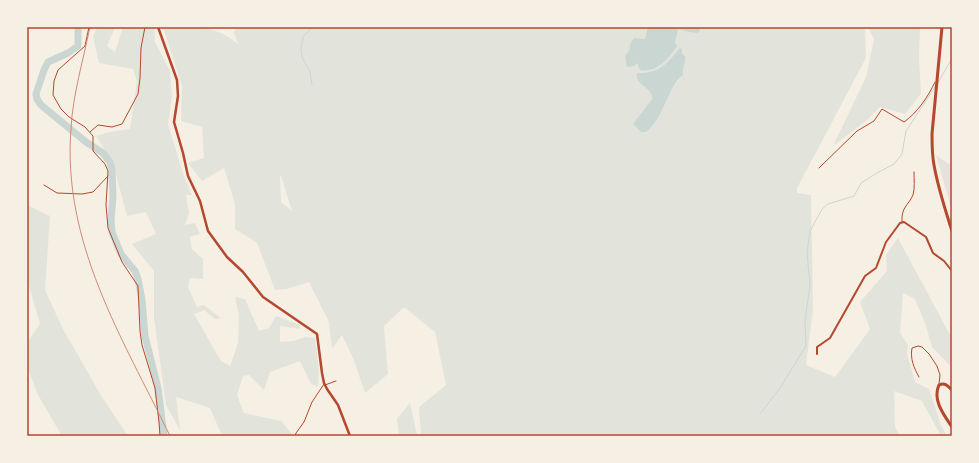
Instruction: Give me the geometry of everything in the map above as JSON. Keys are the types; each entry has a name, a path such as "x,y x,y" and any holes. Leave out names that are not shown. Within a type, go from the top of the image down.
{"main road":[{"path":"942,27 932,134 933,164 952,231"},
{"path":"952,390 946,384 939,385 937,392 940,408 952,428"}],"street":[{"path":"158,27 177,80 178,96 174,122 183,153 185,167 200,201 208,231 227,257 243,272 263,297 317,334 322,373 325,384 338,405 350,436"},
{"path":"817,354 817,347 830,338 865,276 876,268 886,242 900,223 904,222 926,237 933,253 944,261 952,271"}],"lane":[{"path":"89,27 85,46 58,70 54,81 54,95 61,109 69,117 85,127 93,136 93,151 107,168 106,205 108,228 122,262 138,286 142,345 155,388 160,436"},
{"path":"90,132 98,125 112,127 122,124 138,94 141,48 145,27"},
{"path":"819,168 857,131 874,121 882,109 904,122 911,117 922,104 936,80"},
{"path":"902,222 904,207 912,196 914,188 914,172"},
{"path":"44,185 57,193 82,194 93,192 108,175"},
{"path":"919,377 914,368 911,355 912,348 918,346 922,347 937,366 940,375 939,385"},
{"path":"295,436 304,422 312,402 325,384 336,381"}],"shaded area":[{"path":"97,27 115,27 107,46 115,52 123,27 154,27 155,42 170,71 172,96 168,124 184,176 192,195 186,195 189,213 185,225 195,223 200,234 190,237 192,249 203,259 203,279 190,278 188,287 197,307 204,305 221,318 215,319 204,310 194,314 221,361 230,366 238,343 239,315 235,297 245,299 259,331 269,328 276,316 300,325 300,329 280,326 280,342 294,341 305,337 315,338 319,370 318,387 311,384 300,361 270,372 264,390 249,375 243,376 237,395 244,413 281,421 292,436 222,436 210,408 176,397 180,430 166,405 154,318 154,271 132,244 156,234 146,212 127,216 113,163 96,136 109,132 130,129 137,81 133,69 99,63 93,37"},
{"path":"163,27 194,27 212,30 238,44 234,32 237,27 865,27 866,58 797,188 797,193 811,195 813,309 806,365 835,377 870,329 860,302 887,271 886,255 898,238 949,333 952,334 952,368 932,347 925,323 915,299 903,293 900,333 908,345 907,353 915,382 929,389 941,425 947,436 941,436 922,401 894,391 895,427 900,436 421,436 419,407 446,385 435,332 404,307 384,326 388,374 365,393 353,358 342,335 332,349 329,322 309,282 287,289 275,290 257,243 235,229 235,204 224,168 202,181 188,163 204,158 202,127 181,121 182,86","holes":["281,176 292,211 281,202"]},
{"path":"648,27 699,27 700,31 697,33 678,29 675,42 677,46 670,56 657,67 640,70 637,63 634,66 627,67 625,56 629,51 631,42 634,38 645,39"},
{"path":"868,27 920,27 919,58 921,94 905,114 880,107 867,120 833,146 866,77 874,39"},
{"path":"680,48 682,49 682,54 685,56 683,75 674,85 653,125 646,132 641,132 633,124 653,98 649,90 638,80 637,73 657,70 671,59"},
{"path":"936,155 952,166 952,211"},
{"path":"27,205 50,216 45,290 63,329 102,397 128,436 62,436 38,395 27,366 27,342 40,324 27,279"},
{"path":"410,403 417,436 399,436 397,419"}],"waterway":[{"path":"78,27 78,46 68,53 48,62 36,94 37,99 41,105 86,142 103,153 110,162 112,170 113,197 111,219 112,232 121,254 135,271 138,279 142,300 145,336 158,388 164,436"},
{"path":"312,27 303,37 301,48 302,57 310,72 312,85"},
{"path":"938,83 952,58"},
{"path":"760,414 780,388 806,346 805,321 810,285 807,253 810,231 822,209 828,204 854,196 861,183 894,164 902,154 906,131 935,87"}],"railway":[{"path":"90,27 76,90 71,128 71,170 76,211 86,250 99,288 115,325 170,436"}]}
